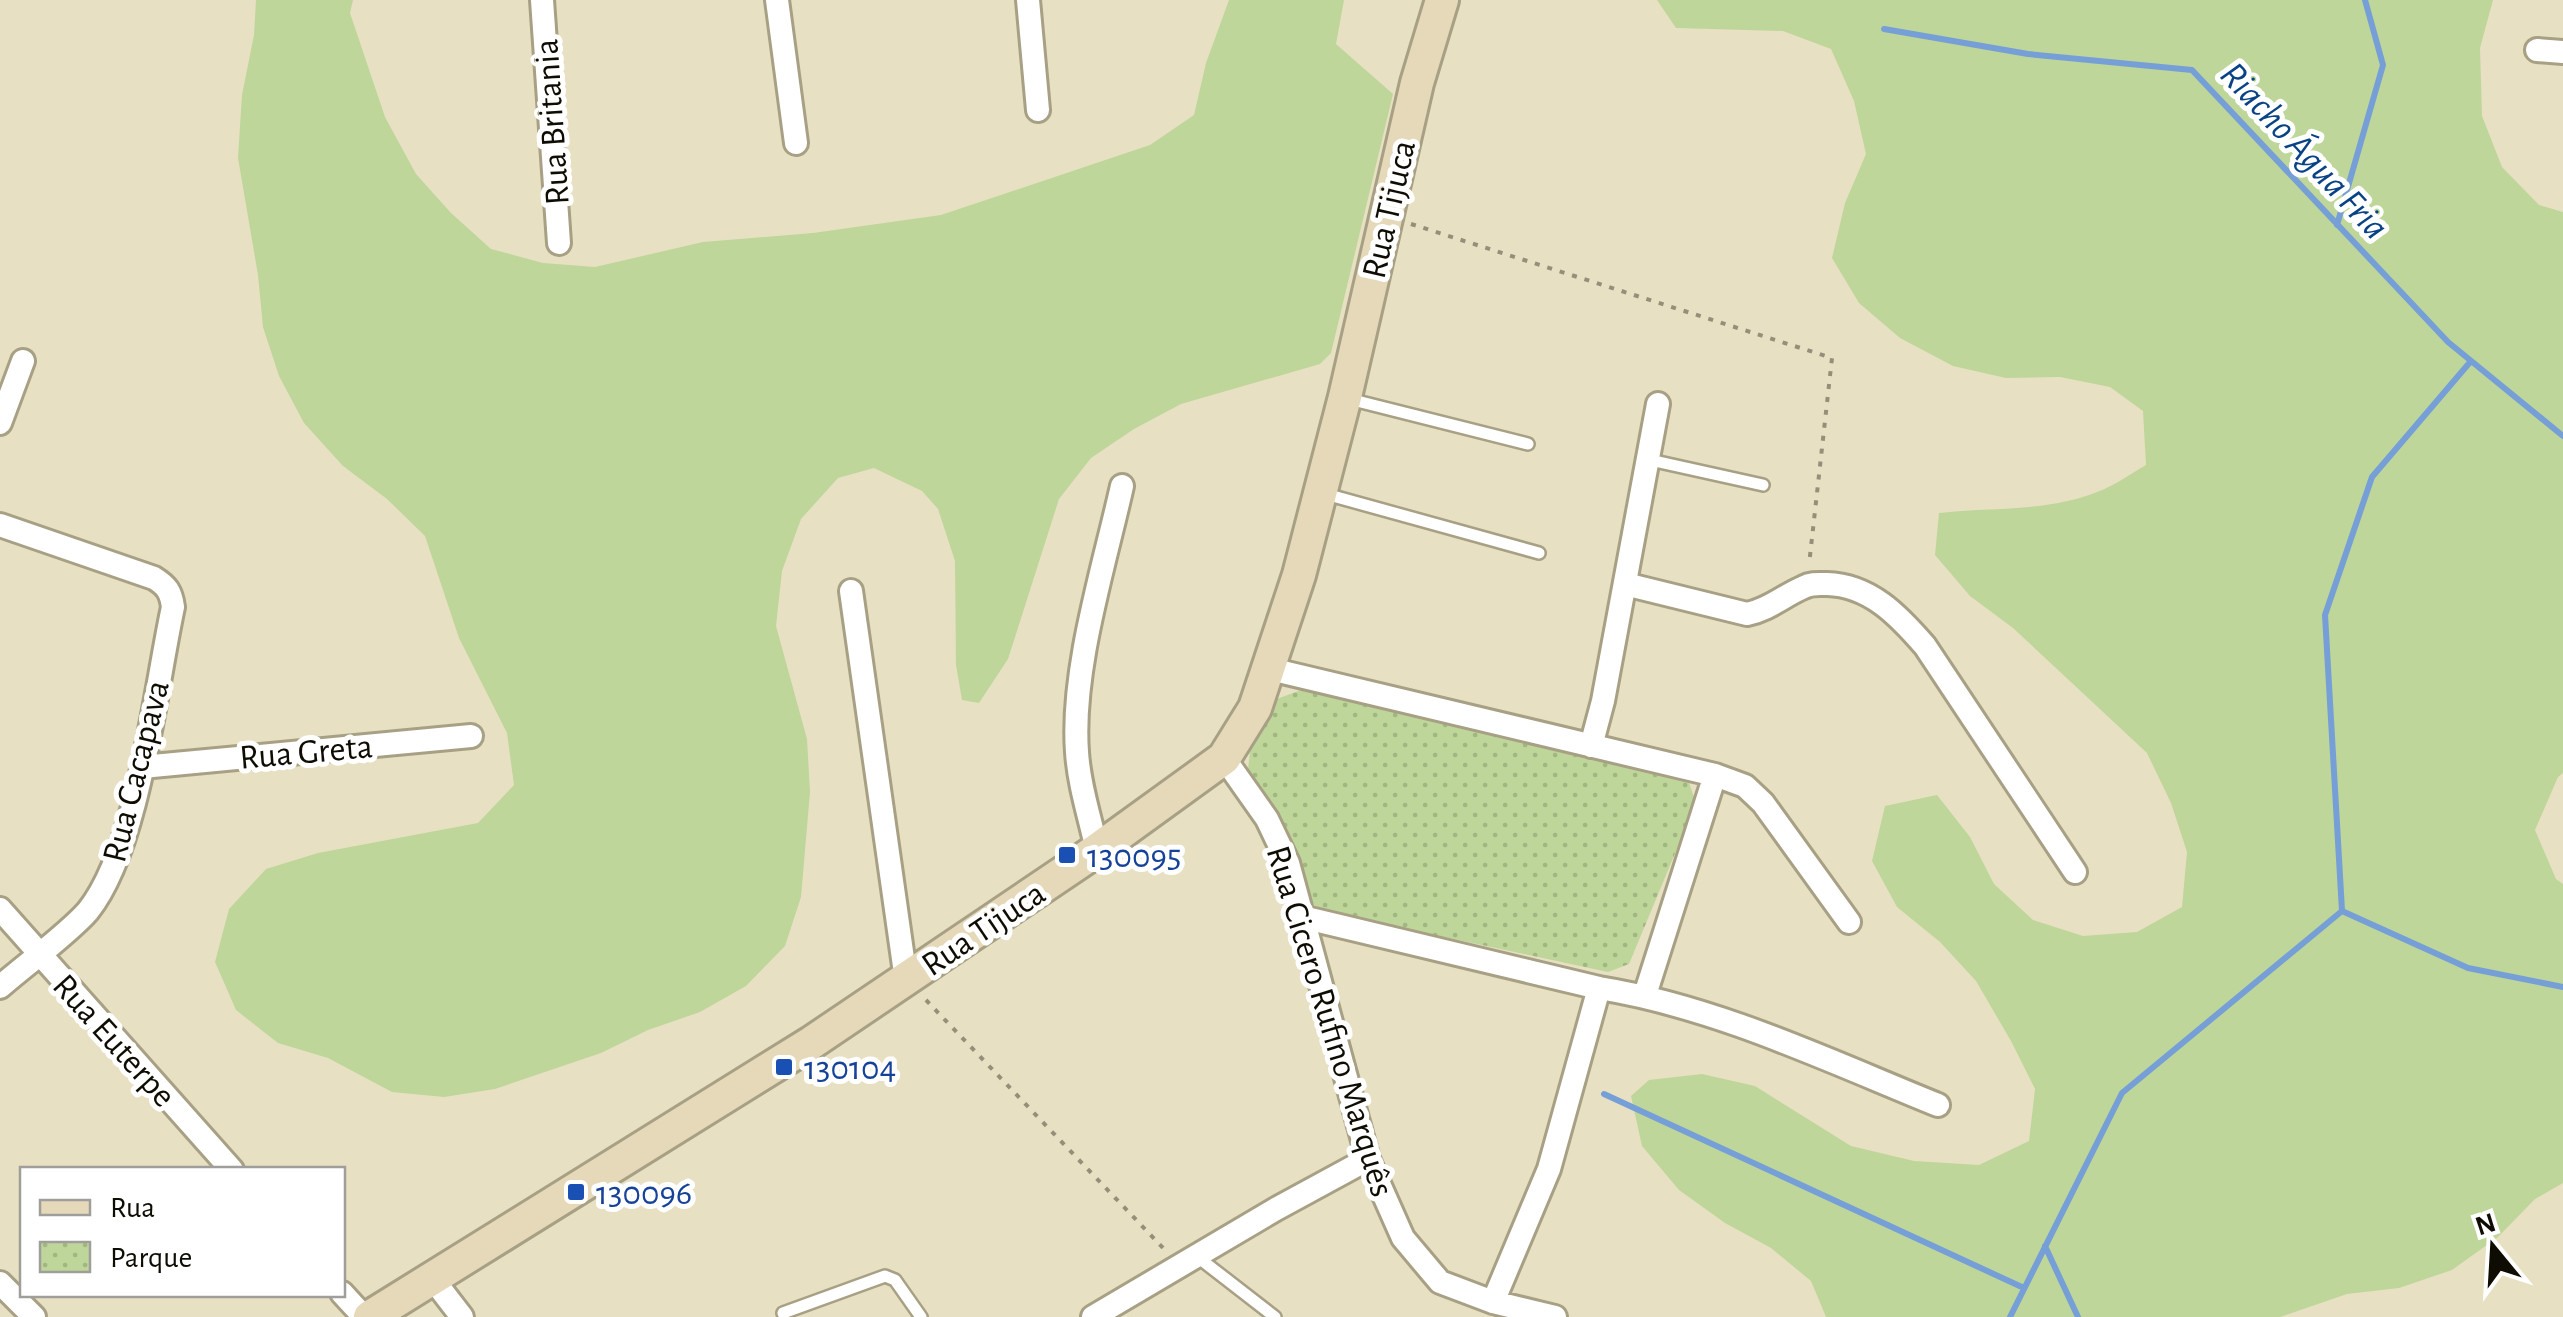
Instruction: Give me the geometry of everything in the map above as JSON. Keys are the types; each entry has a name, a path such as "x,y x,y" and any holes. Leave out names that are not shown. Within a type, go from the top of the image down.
{"street":[{"name":"Rua Britania","path":"542,0 559,243"},
{"path":"777,0 796,143"},
{"path":"1028,0 1038,110"},
{"name":"Rua Tijuca","path":"367,1317 693,1118 906,980 1224,758 1254,708 1299,575 1345,397 1417,83 1442,0"},
{"path":"2537,50 2563,52"},
{"path":"0,423 23,361"},
{"path":"1591,746 1658,404"},
{"path":"1097,850 1077,755 1076,729 1088,640 1122,486"},
{"name":"Rua Cacapava","path":"0,525 154,578 166,585 173,607 142,766 122,843 105,886 86,914 0,987"},
{"path":"1625,584 1747,614 1768,610 1807,584 1836,584 1880,601 1924,646 2075,872"},
{"path":"851,591 906,980"},
{"path":"1270,668 1715,774 1746,786 1764,803 1849,922"},
{"name":"Rua Greta","path":"142,766 470,736"},
{"name":"Rua Cicero Rufino Marquês","path":"1224,758 1266,819 1288,862 1368,1159 1386,1205 1418,1259 1440,1282 1493,1302 1555,1317"},
{"path":"1645,996 1715,774"},
{"name":"Rua Euterpe","path":"0,910 229,1167"},
{"path":"1302,916 1645,996 1724,1021 1938,1106"},
{"path":"1493,1302 1549,1169 1600,988"},
{"path":"1099,1316 1187,1260 1368,1159"},
{"path":"432,1278 462,1317"},
{"path":"0,1283 34,1317"},
{"path":"345,1296 367,1317"}],"lane":[{"path":"1345,397 1528,444"},
{"path":"1650,460 1762,486"},
{"path":"1318,492 1538,553"},
{"path":"1187,1260 1276,1317"},
{"path":"784,1314 884,1276 895,1280 920,1317"}],"path":[{"path":"1386,216 1832,358 1807,584"},
{"path":"906,980 1187,1260"}],"green space":[{"path":"256,0 353,0 350,13 385,117 416,174 491,249 543,263 595,267 703,242 813,233 941,215 1150,145 1194,115 1206,63 1229,0 1344,0 1336,44 1393,94 1331,353 1320,364 1181,404 1091,458 1059,499 1008,659 979,703 962,700 956,665 955,561 938,509 922,491 874,468 838,478 801,519 782,571 776,626 807,739 810,792 801,897 785,946 746,986 700,1012 648,1030 601,1053 495,1089 444,1097 392,1092 328,1058 278,1043 236,1010 215,962 229,909 266,869 318,853 478,823 514,785 507,733 459,638 425,536 387,499 343,466 304,423 279,376 263,327 238,158 242,95 254,35"},
{"path":"1657,0 2493,0 2480,48 2482,116 2502,167 2539,205 2563,212 2563,773 2535,830 2556,879 2563,884 2563,1183 2535,1199 2498,1237 2452,1270 2399,1288 2347,1294 2280,1317 1826,1317 1811,1281 1771,1248 1725,1223 1679,1190 1642,1146 1631,1096 1649,1080 1702,1074 1755,1086 1851,1146 1914,1161 1979,1165 2029,1141 2035,1089 2011,1041 1976,981 1940,942 1897,907 1872,861 1885,806 1937,795 1970,837 1994,884 2033,920 2083,936 2137,932 2182,907 2187,852 2171,803 2147,753 2013,628 1970,596 1935,555 1939,513 2059,503 2110,487 2146,465 2143,411 2110,387 2060,377 2006,378 1953,366 1900,338 1859,303 1832,258 1845,203 1866,154 1854,101 1831,49 1783,31 1676,28"},
{"path":"1306,688 1688,779 1694,808 1629,964 1608,972 1328,912 1314,905 1248,769 1250,751 1277,699"}],"waterway":[{"path":"2337,225 2383,65 2365,0"},
{"name":"Riacho Água Fria","path":"1884,29 2028,54 2192,70 2448,342 2563,436"},
{"path":"2010,1317 2122,1093 2342,911 2325,615 2372,477 2471,361"},
{"path":"2342,911 2468,968 2563,987"},
{"path":"1604,1094 2024,1288"},
{"path":"2045,1246 2078,1317"}],"place":[{"name":"130095","path":"1067,855"},
{"name":"130104","path":"784,1067"},
{"name":"130096","path":"576,1192"}]}
